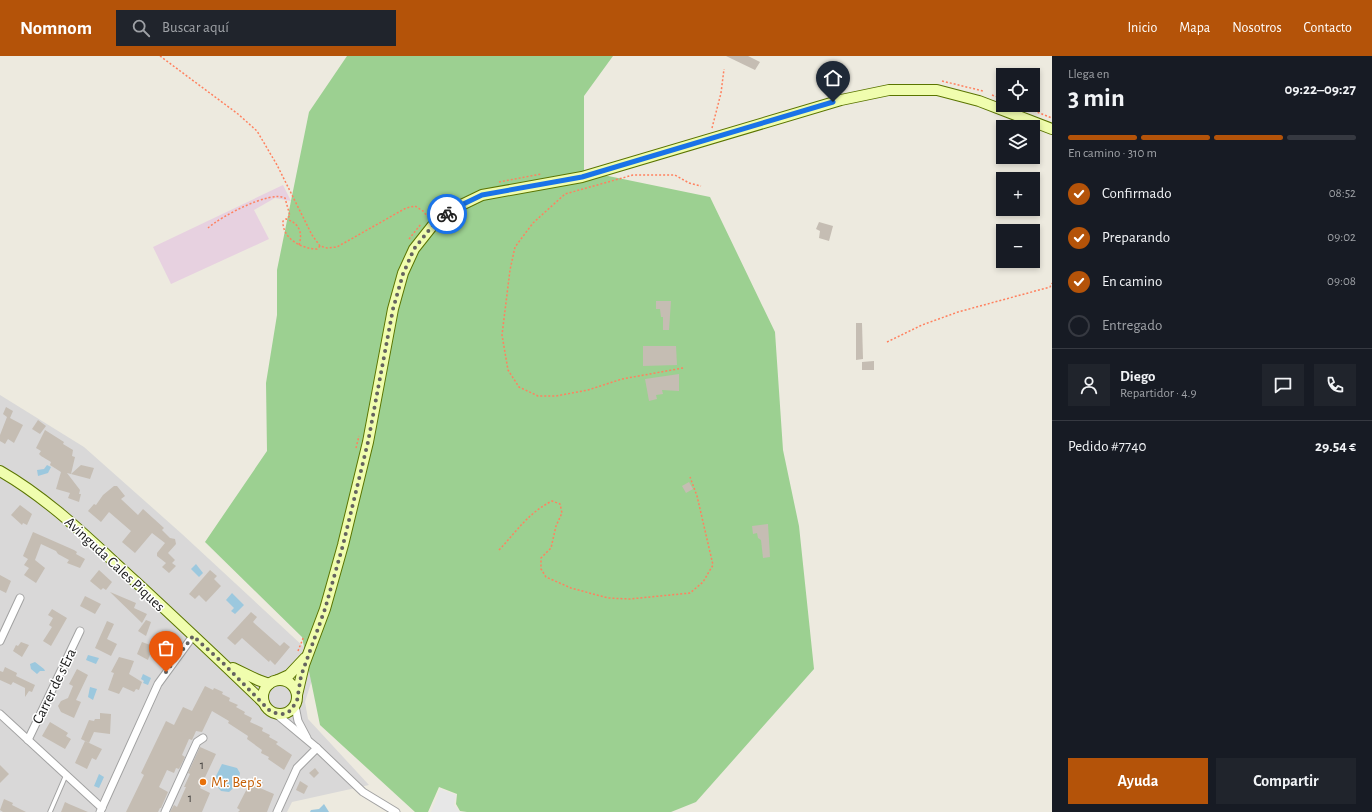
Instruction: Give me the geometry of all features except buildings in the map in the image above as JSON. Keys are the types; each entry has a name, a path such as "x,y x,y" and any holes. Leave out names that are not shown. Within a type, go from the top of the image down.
{"street":[{"path":"396,812 363,792 316,748 275,713 269,710 264,703 264,691 273,682 289,675 302,654 325,609 343,545 368,442 393,309 403,274 414,249 430,221 482,195 582,177 837,101 889,90 937,90 979,101 1052,129"},
{"name":"Avinguda Cales Piques","path":"0,471 18,481 65,517 264,703"},
{"path":"0,641 20,598"},
{"name":"Carrer de s'Era","path":"28,740 80,631"},
{"path":"0,714 66,775 101,810 158,684 193,636"},
{"path":"302,654 295,706 298,721 309,742"},
{"name":"Avinguda Cales Piques","path":"224,664 258,680 273,682"},
{"path":"273,682 290,682 296,690 297,695"},
{"path":"275,713 283,714 290,711 295,706"},
{"path":"165,812 197,742 203,738"},
{"path":"277,812 297,768 316,748"}],"lane":[{"path":"50,812 66,775"}],"path":[{"path":"160,56 238,114 257,131 277,164 312,235 320,246 328,248 337,247 406,208 415,206 423,211 430,221"},
{"path":"719,128 712,130 721,93 724,69"},
{"path":"938,80 972,87 984,92"},
{"path":"990,94 996,96"},
{"path":"1037,112 1052,118"},
{"path":"497,182 546,173"},
{"path":"683,368 622,379 588,390 556,396 538,396 519,387 508,370 502,335 510,270 515,247 533,222 565,194 633,175 675,175 689,183 701,186"},
{"path":"208,228 223,216 259,200 277,196 285,198 288,206 290,216 282,221 282,228 286,235 299,245 312,249 317,249 320,246"},
{"path":"407,244 430,221 433,213"},
{"path":"286,219 296,223 300,228 301,238 299,245"},
{"path":"887,342 922,325 958,312 1050,287 1052,284"},
{"path":"355,451 360,429"},
{"path":"500,550 526,518 552,501 560,504 562,513 556,526 551,548 541,558 541,569 546,577 571,588 608,598 630,599 690,593 703,582 713,564 698,496 690,477"},
{"path":"302,654 306,632"}],"shaded area":[{"path":"283,185 291,201 275,198 254,210 269,239 171,284 153,247"},
{"path":"0,395 84,447 182,534 318,660 305,702 308,719 369,785 292,802 287,812 0,812"},
{"path":"440,789 456,795 454,805 460,812 431,812"}],"green space":[{"path":"347,56 613,56 584,96 584,171 710,197 775,332 783,450 799,526 814,669 696,802 671,812 467,812 460,811 456,804 457,794 439,787 428,812 415,812 320,725 302,637 205,542 267,451 266,383 277,315 277,270 309,112"}],"water":[{"path":"47,465 51,467 48,473 38,476 37,470 44,469"},
{"path":"196,564 203,573 199,577 191,569"},
{"path":"232,593 244,605 235,614 231,611 234,608 226,600"},
{"path":"88,655 99,658 96,664 86,660"},
{"path":"35,662 45,671 40,671 37,674 31,669 30,664"},
{"path":"143,674 151,678 148,685 143,683 144,681 141,679"},
{"path":"90,687 97,689 93,700 88,697"},
{"path":"222,764 237,768 240,773 238,784 229,792 221,791 216,785 216,776"},
{"path":"99,774 104,777 99,788 94,786"},
{"path":"324,804 329,812 310,812 311,810 319,809"}],"way so far":[{"path":"166,672 193,636 224,664 264,703 269,710 275,713 283,714 290,711 295,706 304,665 325,609 343,545 368,442 393,309 403,274 414,249 433,225 447,214"}],"place":[{"name":"Mr. Bep's","path":"203,782"}],"route":[{"path":"447,214 453,209 482,195 582,177 833,102"}]}
